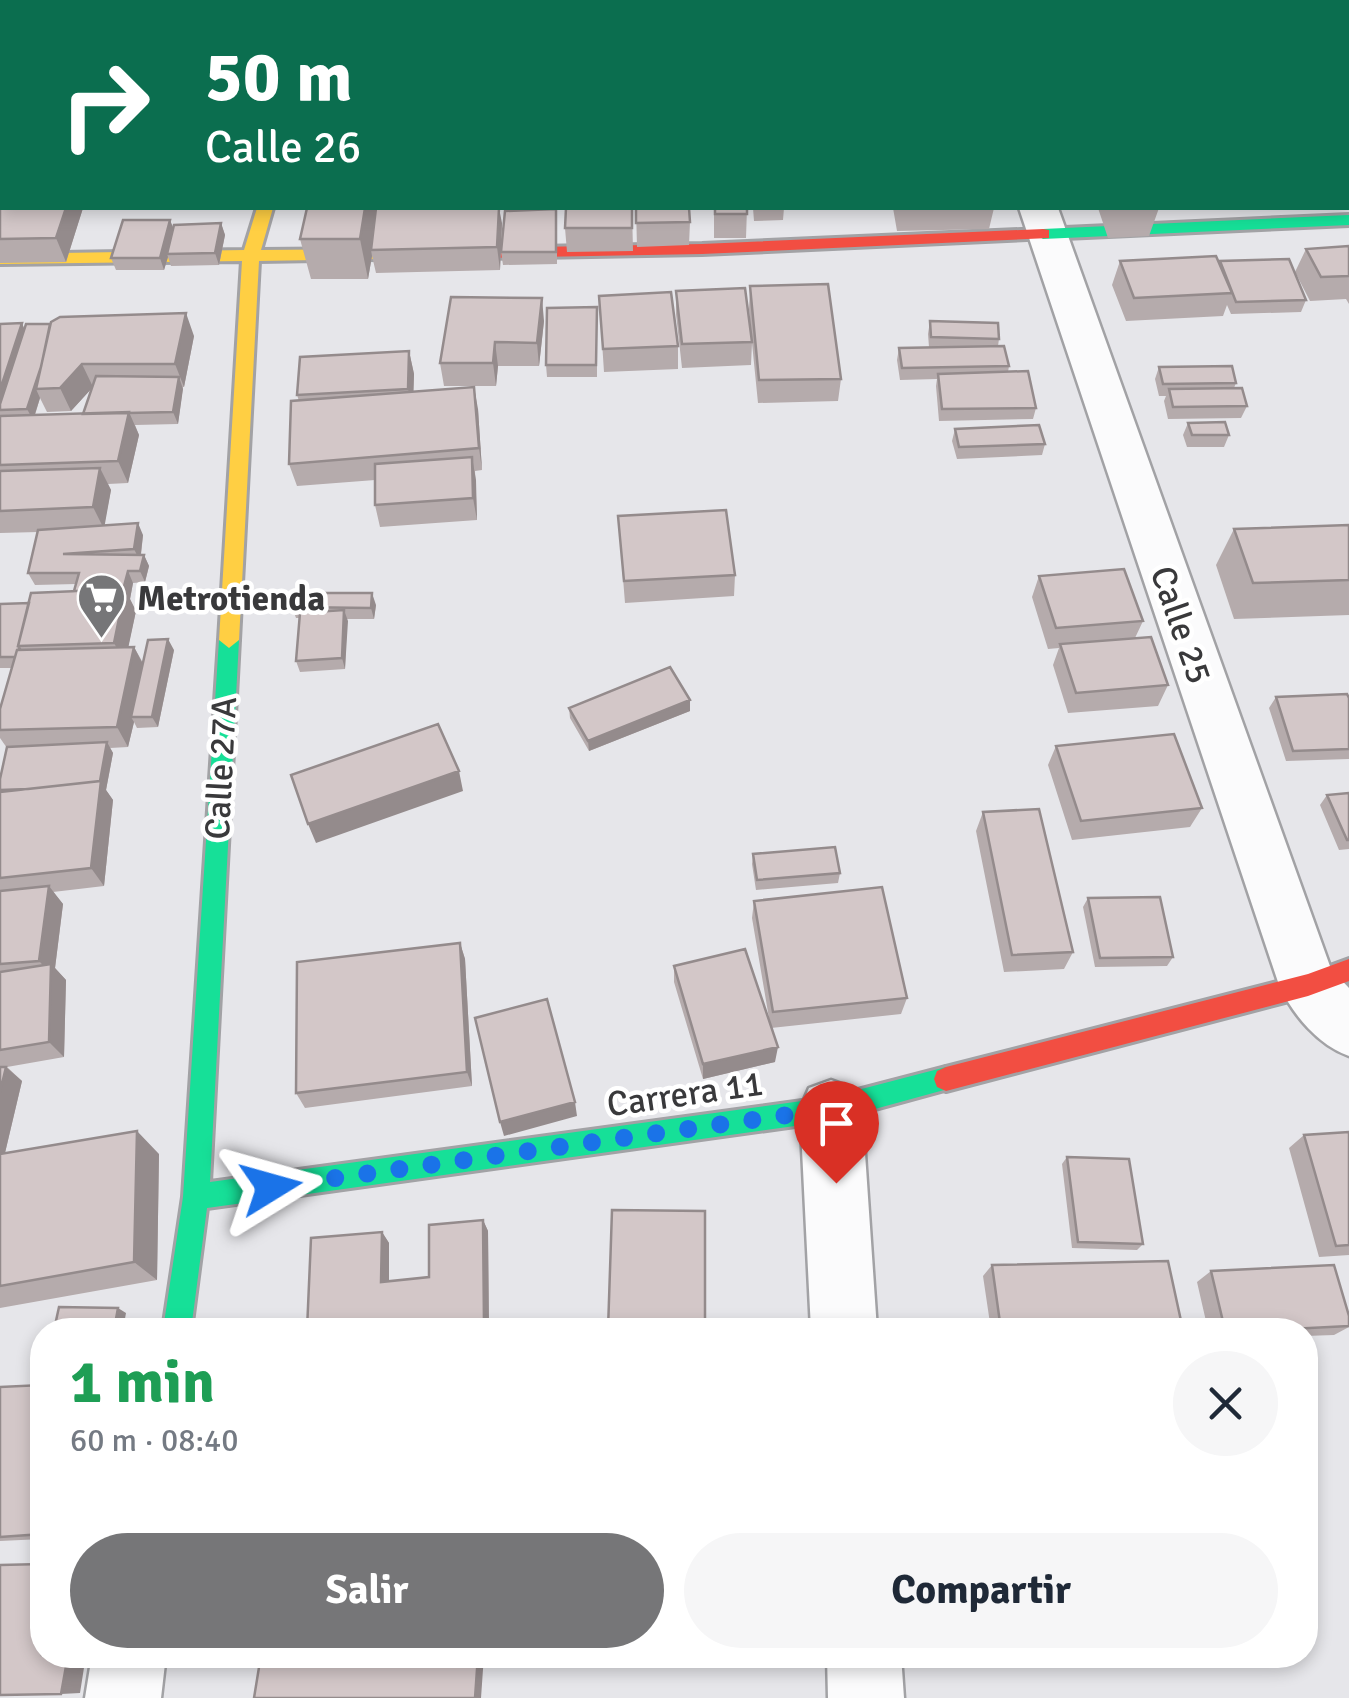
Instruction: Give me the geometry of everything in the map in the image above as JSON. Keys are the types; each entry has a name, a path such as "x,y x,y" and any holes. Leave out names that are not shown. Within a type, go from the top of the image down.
{"street":[{"name":"Calle 27A","path":"178,1318 196,1197 251,256 263,210"},
{"path":"467,253 1041,222 1349,220"},
{"name":"Calle 25","path":"1041,222 1349,1029"},
{"path":"0,258 408,254"},
{"name":"Carrera 11","path":"196,1197 831,1109 1329,977"},
{"path":"831,1109 843,1318"},
{"path":"123,1698 127,1668"},
{"path":"865,1668 866,1698"}],"building":[{"path":"0,210 65,210 56,238 0,239"},
{"path":"307,210 365,210 360,239 300,239"},
{"path":"376,210 499,210 497,247 371,250"},
{"path":"556,210 556,252 501,252 505,211"},
{"path":"566,210 632,210 632,228 565,228"},
{"path":"636,210 689,210 690,222 636,223"},
{"path":"715,210 747,210 747,214 715,214"},
{"path":"123,220 170,220 160,258 111,258"},
{"path":"221,223 215,253 167,254 174,225"},
{"path":"1349,246 1349,276 1321,277 1306,249"},
{"path":"1216,256 1232,293 1134,298 1120,261"},
{"path":"1289,259 1306,300 1236,302 1220,261"},
{"path":"828,284 841,379 759,380 750,286"},
{"path":"745,288 752,342 682,344 676,291"},
{"path":"671,292 678,346 603,349 599,296"},
{"path":"451,297 542,298 537,343 495,342 493,363 440,363"},
{"path":"597,307 596,365 546,365 547,308"},
{"path":"186,313 175,364 82,364 60,388 36,389 51,322 60,317"},
{"path":"930,321 998,323 999,339 931,337"},
{"path":"22,323 0,390 0,324"},
{"path":"26,324 50,324 41,367 27,409 0,410 0,404"},
{"path":"1004,346 1009,366 902,368 899,348"},
{"path":"409,351 408,389 297,395 300,357"},
{"path":"1232,366 1236,383 1163,384 1159,367"},
{"path":"1028,371 1036,408 942,409 938,374"},
{"path":"96,376 179,377 173,412 83,414"},
{"path":"474,387 479,448 289,464 291,401"},
{"path":"1242,388 1247,406 1173,407 1169,389"},
{"path":"129,412 118,461 0,465 0,416"},
{"path":"1225,422 1229,435 1192,435 1188,423"},
{"path":"1039,425 1045,444 959,447 955,429"},
{"path":"472,457 473,498 375,505 375,464"},
{"path":"100,468 93,507 0,511 0,471"},
{"path":"726,510 735,575 624,581 618,516"},
{"path":"138,523 134,549 63,554 144,555 140,571 128,571 123,590 74,591 79,573 28,573 38,530"},
{"path":"1349,525 1349,580 1253,583 1234,529"},
{"path":"1124,569 1143,621 1056,628 1039,576"},
{"path":"125,589 114,643 18,646 31,593"},
{"path":"295,593 372,593 371,608 292,607"},
{"path":"29,603 20,649 15,657 0,657 0,604"},
{"path":"344,610 342,658 296,661 300,613"},
{"path":"1151,637 1168,685 1076,693 1060,644"},
{"path":"168,639 152,717 131,717 148,640"},
{"path":"134,647 117,727 0,730 0,709 17,650"},
{"path":"670,667 690,700 588,741 569,708"},
{"path":"1347,694 1349,749 1293,751 1276,697"},
{"path":"438,724 459,771 308,824 291,775"},
{"path":"1174,734 1202,808 1081,821 1056,746"},
{"path":"107,742 100,781 0,790 7,747"},
{"path":"101,781 91,868 0,878 0,792"},
{"path":"1349,793 1349,840 1347,840 1327,795"},
{"path":"1039,809 1073,952 1012,955 983,812"},
{"path":"835,847 840,873 757,880 753,854"},
{"path":"49,886 39,961 0,964 0,891"},
{"path":"882,887 907,998 773,1012 754,901"},
{"path":"1160,897 1173,957 1100,958 1088,898"},
{"path":"460,943 467,1072 296,1093 297,962"},
{"path":"745,949 778,1047 703,1064 674,966"},
{"path":"51,964 49,1042 0,1050 0,972"},
{"path":"547,999 575,1102 500,1122 475,1018"},
{"path":"0,1067 6,1067 0,1092"},
{"path":"137,1131 134,1262 0,1286 0,1154"},
{"path":"1349,1132 1349,1245 1336,1246 1304,1135"},
{"path":"1067,1157 1129,1159 1143,1244 1078,1242"},
{"path":"612,1210 705,1211 705,1318 608,1318"},
{"path":"483,1220 484,1318 308,1318 311,1238 382,1232 381,1282 429,1277 429,1225"},
{"path":"1168,1261 1180,1318 999,1318 992,1265"},
{"path":"1334,1265 1349,1326 1318,1328 1318,1318 1222,1318 1211,1271"},
{"path":"59,1307 118,1308 116,1318 57,1318"},
{"path":"30,1386 30,1535 0,1537 0,1387"},
{"path":"30,1564 30,1668 66,1668 61,1694 0,1695 0,1565"},
{"path":"259,1668 477,1668 475,1698 254,1698"}],"traffic: fast":[{"path":"1043,234 1349,220"},
{"path":"179,1318 196,1197 229,640"},
{"path":"196,1197 831,1109 946,1079"}],"traffic: slow":[{"path":"229,640 251,256 264,210"},
{"path":"0,259 377,254"}],"traffic: jam":[{"path":"483,253 702,249 1043,234"},
{"path":"946,1079 1308,985 1349,970"}],"place":[{"name":"Metrotienda","path":"102,640"}],"route":[{"path":"271,1187 831,1109 836,1183"}]}
